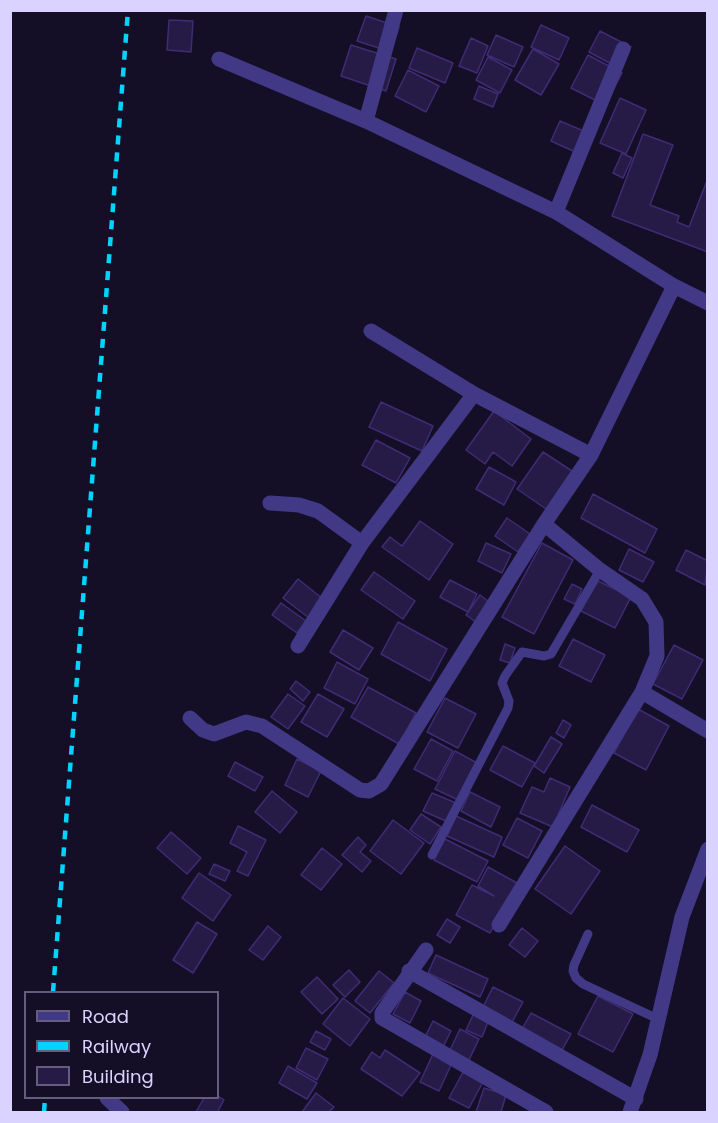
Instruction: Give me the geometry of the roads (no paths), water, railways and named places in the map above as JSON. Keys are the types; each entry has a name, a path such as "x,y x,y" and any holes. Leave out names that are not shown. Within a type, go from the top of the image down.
{"street":[{"path":"366,121 396,10"},
{"path":"556,212 623,49"},
{"path":"219,58 366,121 556,212 674,286 708,303"},
{"path":"190,718 203,730 214,734 246,723 262,726 360,790 375,789 381,784 544,524 591,455 674,286"},
{"path":"370,331 474,394 591,455"},
{"path":"298,646 362,543 474,394"},
{"path":"270,503 311,509 362,543"},
{"path":"499,925 642,692 657,656 656,622 642,599 600,570 544,524"},
{"path":"642,692 708,730"},
{"path":"409,971 633,1106 682,917 708,849"},
{"path":"426,950 409,971 382,1013 382,1018 546,1113"},
{"path":"108,1099 122,1113"}],"lane":[{"path":"432,855 508,708 509,701 501,683 505,676 522,652 544,656 551,654 600,570"},
{"path":"588,934 574,965 573,971 576,978 583,984 657,1019"}],"railway":[{"path":"53,991 128,10"},
{"path":"44,1112 45,1099"}]}
